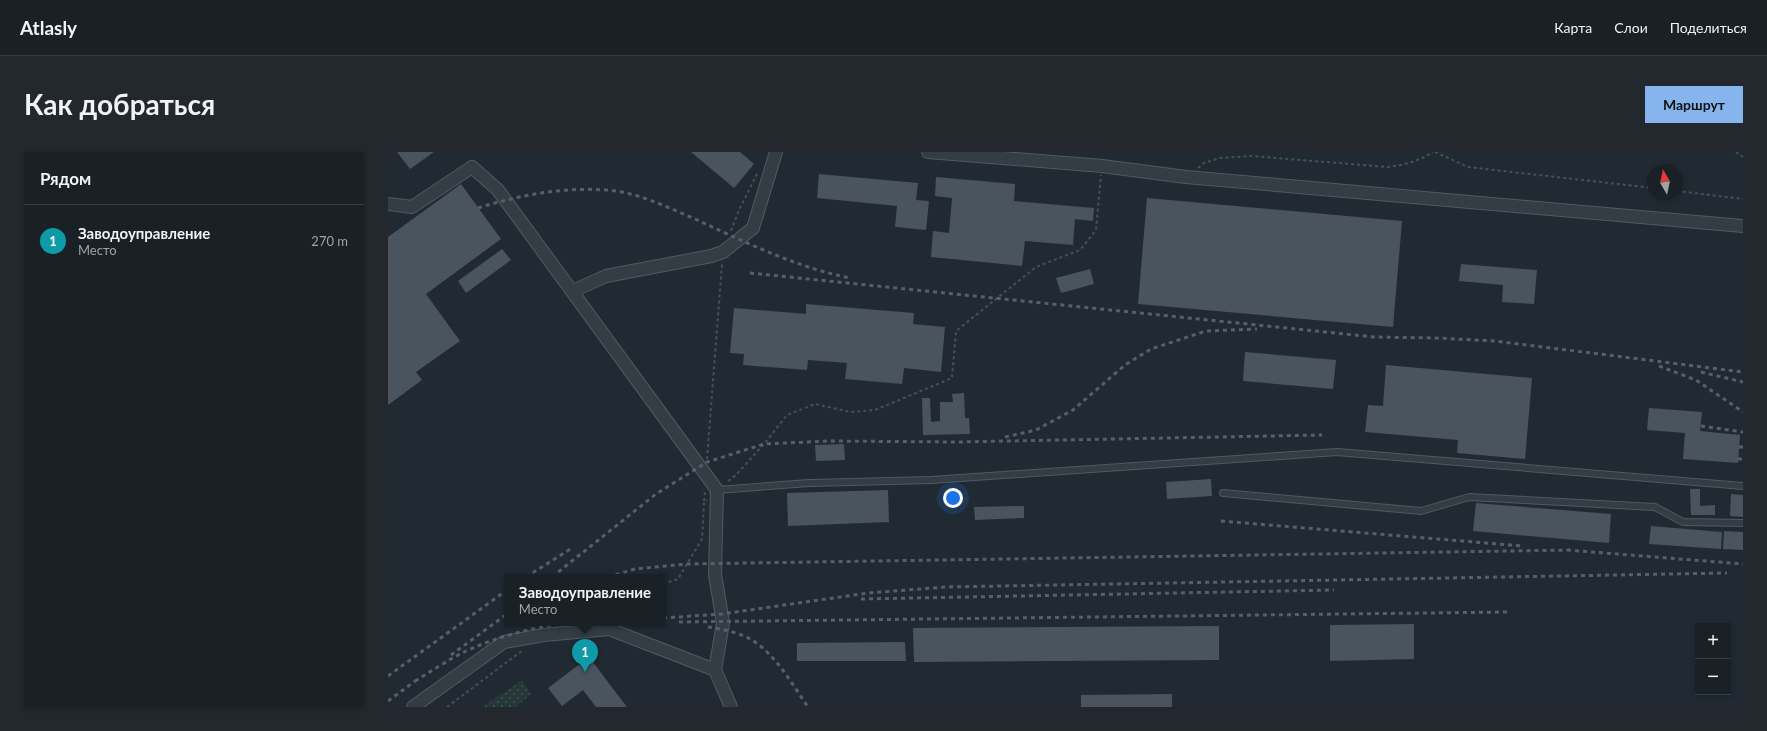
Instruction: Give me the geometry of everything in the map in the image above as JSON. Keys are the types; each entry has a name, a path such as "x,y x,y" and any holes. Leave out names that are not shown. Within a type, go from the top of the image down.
{"street":[{"path":"573,291 606,276 711,256 723,252 753,228 776,152"},
{"path":"928,152 1102,166 1186,177 1743,226"},
{"path":"388,204 412,207 472,167 498,190 717,490 715,574 723,623 716,670 731,707"},
{"path":"413,707 504,642 544,635 609,629 716,670"}],"lane":[{"path":"717,490 809,483 931,480 1337,452 1743,486"},
{"path":"1223,493 1421,511 1469,498 1655,507 1683,522 1743,523"}],"path":[{"path":"1186,177 1204,164 1220,158 1251,156 1388,167 1405,165 1434,152 1468,167 1647,187"},
{"path":"1736,152 1743,157"},
{"path":"730,235 739,210 761,166"},
{"path":"704,502 736,475 787,415 815,404 851,412 875,410 952,378 956,331 1036,267 1080,250 1096,230 1102,166"},
{"path":"1683,192 1743,199"},
{"path":"666,583 678,579 702,539 723,252"},
{"path":"447,707 526,648"}],"green space":[{"path":"522,680 531,694 516,707 483,707"}],"building":[{"path":"397,152 434,152 410,169"},
{"path":"691,152 740,152 754,164 734,188"},
{"path":"819,174 918,183 916,200 929,201 926,230 895,227 897,206 817,198"},
{"path":"936,177 1015,184 1014,201 1094,208 1093,221 1075,219 1073,245 1025,241 1022,266 931,257 933,231 949,233 952,198 935,196"},
{"path":"461,184 501,239 426,294 460,341 416,372 422,380 388,405 388,237"},
{"path":"1147,198 1402,221 1393,327 1138,304"},
{"path":"502,249 511,260 466,293 458,281"},
{"path":"1461,264 1537,270 1534,304 1502,302 1503,285 1459,281"},
{"path":"1090,269 1094,284 1061,293 1056,278"},
{"path":"806,304 914,313 913,324 945,327 941,372 904,368 902,384 845,379 847,363 808,360 807,370 743,365 744,354 730,353 734,308 806,314"},
{"path":"1245,352 1336,360 1333,389 1243,381"},
{"path":"1386,365 1532,378 1525,459 1457,453 1458,440 1365,432 1368,405 1383,406"},
{"path":"964,393 965,418 969,418 970,434 923,435 922,398 930,398 931,422 940,421 940,402 953,402 952,394"},
{"path":"1649,408 1702,412 1700,431 1740,435 1738,463 1683,459 1685,433 1647,430"},
{"path":"844,444 845,460 816,461 815,445"},
{"path":"1211,479 1212,496 1167,499 1166,482"},
{"path":"1690,489 1700,489 1700,506 1715,505 1715,515 1691,515"},
{"path":"888,490 889,522 788,526 787,493"},
{"path":"1731,494 1743,495 1743,517 1730,516"},
{"path":"1476,503 1611,514 1609,543 1473,531"},
{"path":"1024,506 1024,518 975,520 974,507"},
{"path":"1651,526 1722,532 1721,549 1649,544"},
{"path":"1724,531 1743,532 1743,550 1723,549"},
{"path":"1414,624 1414,659 1330,661 1330,625"},
{"path":"1219,626 1219,660 914,662 913,628"},
{"path":"905,642 906,661 797,661 797,643"},
{"path":"589,657 627,707 596,707 583,690 562,706 548,688"},
{"path":"1172,694 1172,707 1081,707 1081,695"}],"railway":[{"path":"478,208 510,199 557,191 590,189 618,191 663,205 790,261 850,278"},
{"path":"750,273 1374,337 1495,341 1743,372"},
{"path":"1005,437 1036,430 1073,410 1125,365 1151,349 1206,331 1257,329"},
{"path":"1659,366 1696,380 1743,412"},
{"path":"1701,372 1743,382"},
{"path":"1701,426 1743,432"},
{"path":"556,574 656,494 707,462 764,444 829,441 957,442 1322,435"},
{"path":"1738,459 1743,459"},
{"path":"1221,521 1522,546"},
{"path":"531,574 572,548"},
{"path":"1567,550 1743,564"},
{"path":"618,574 635,569 687,564 1572,550"},
{"path":"666,618 722,614 868,593 946,587 1727,573"},
{"path":"861,599 1334,590"},
{"path":"388,676 504,592"},
{"path":"679,622 1509,612"},
{"path":"451,655 504,616"},
{"path":"415,681 460,654 473,648 518,632 549,626"},
{"path":"708,627 740,634 759,645 775,661 808,707"},
{"path":"388,701 418,679"}],"place":[{"name":"Заводоуправление","path":"585,672"}]}
